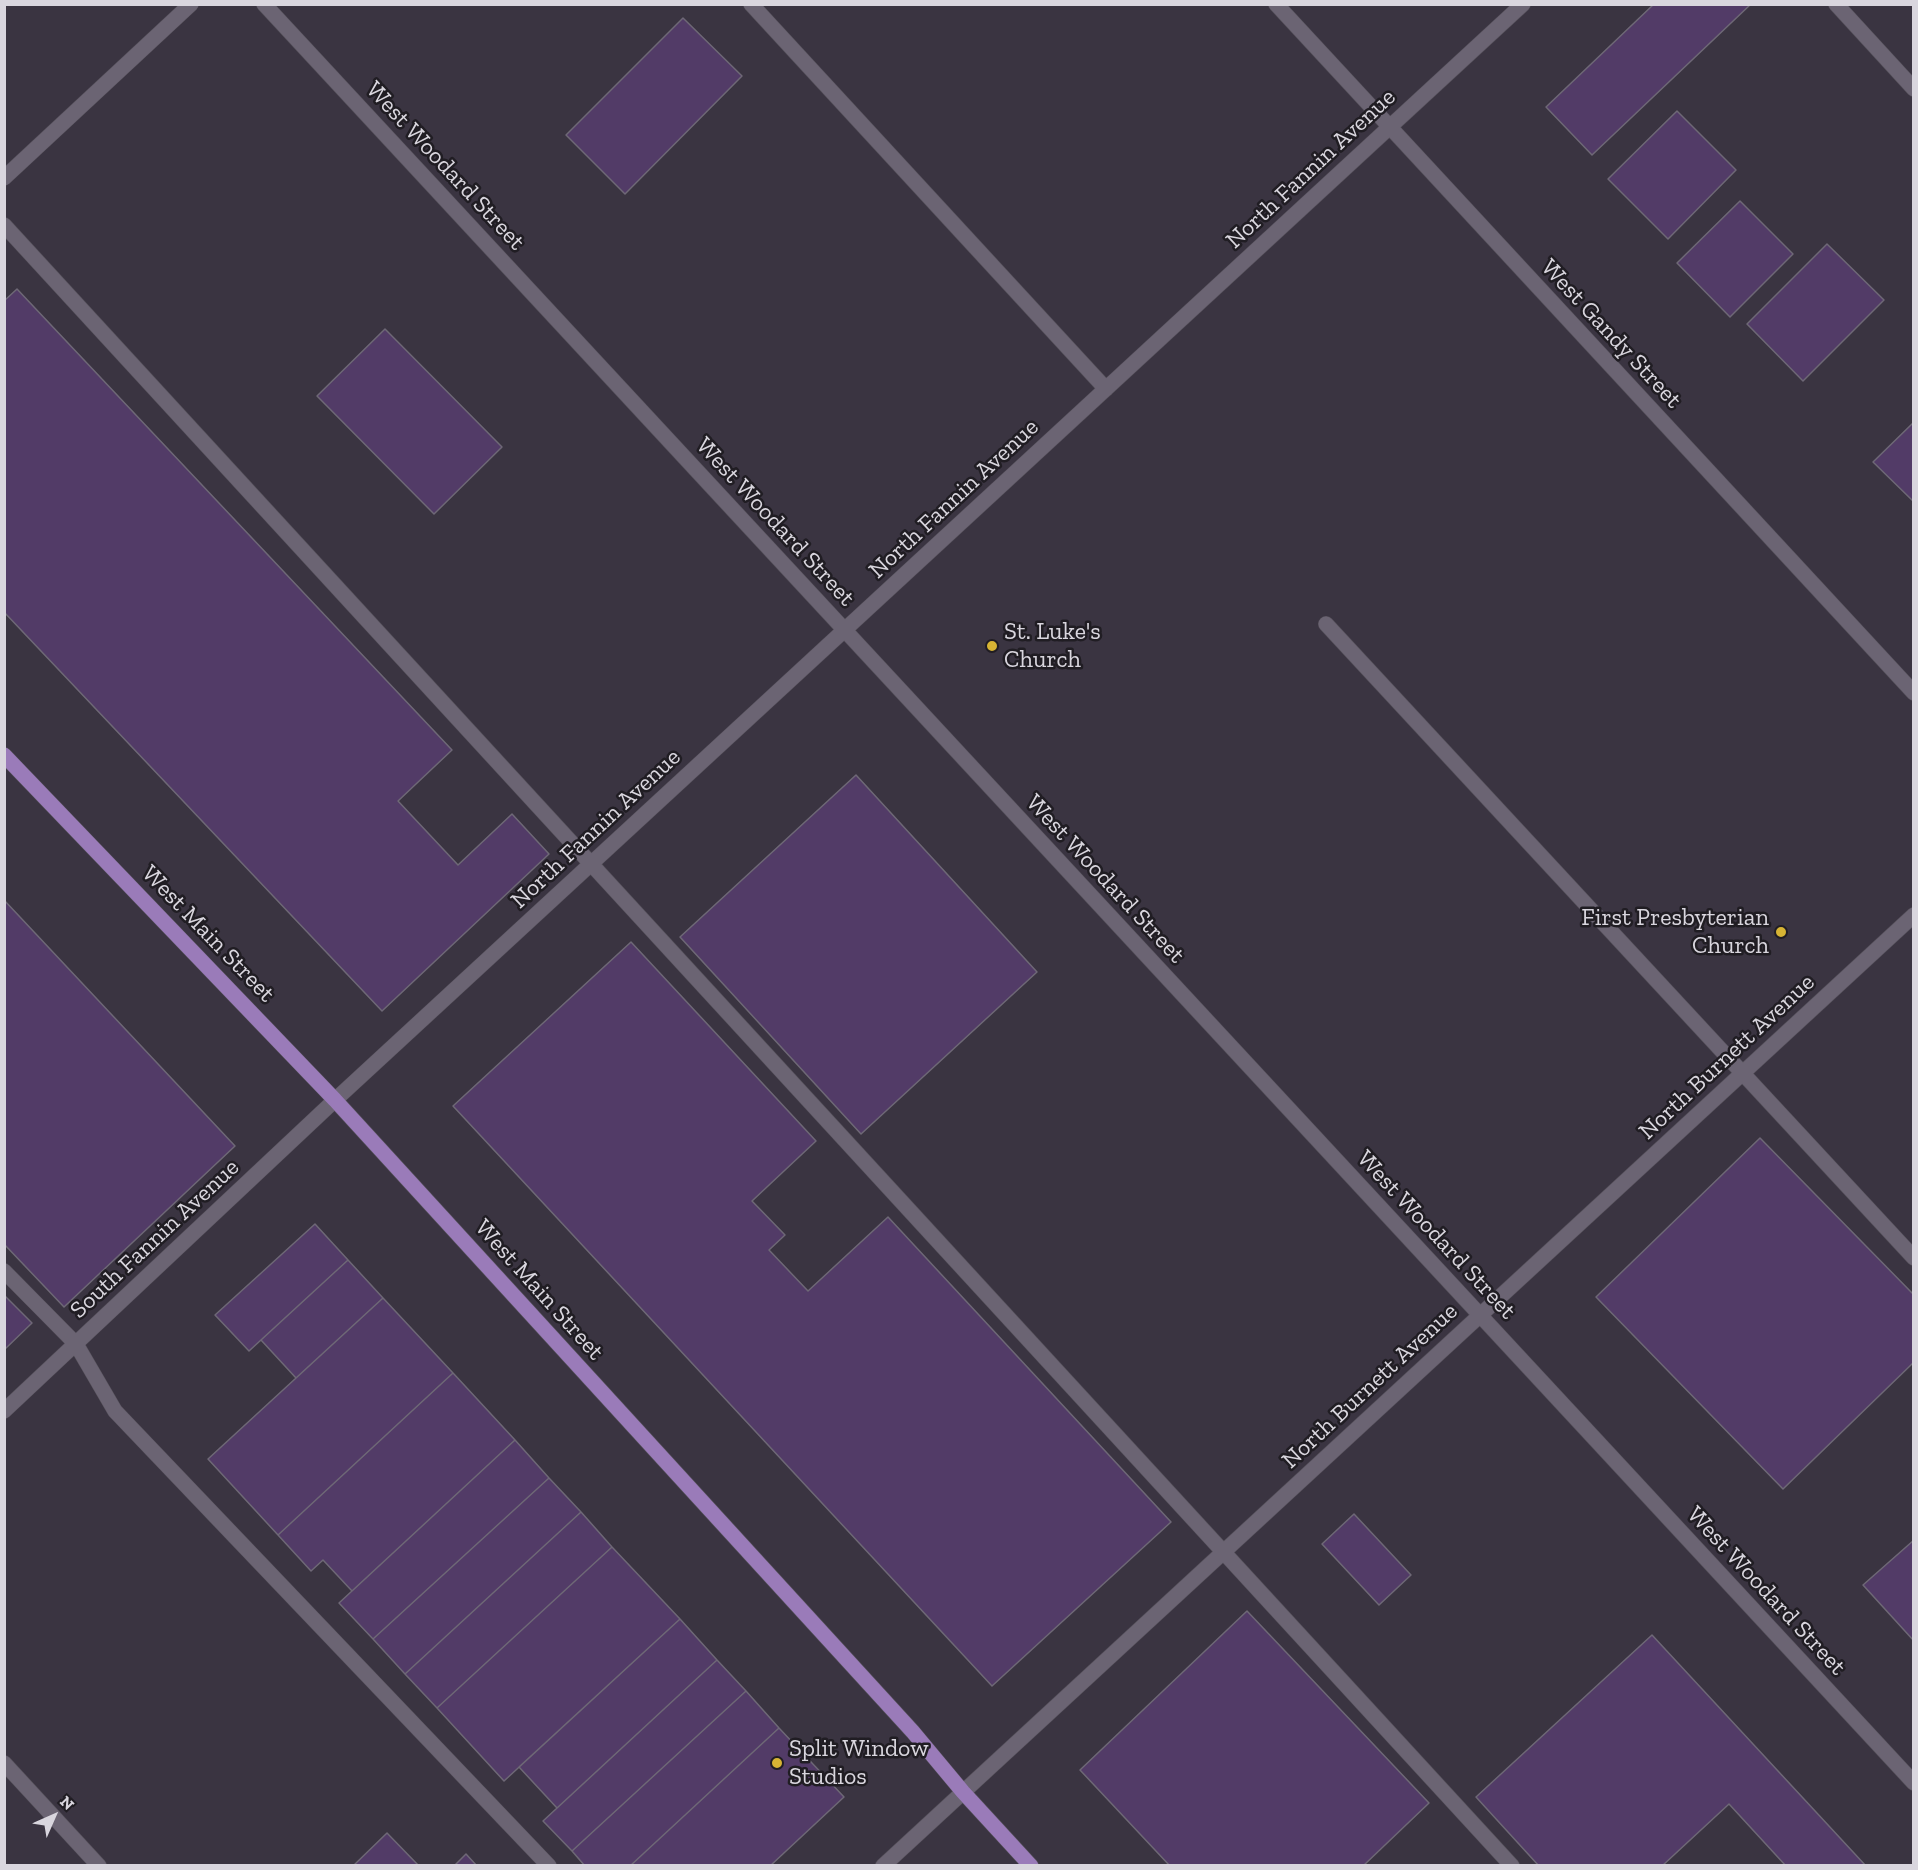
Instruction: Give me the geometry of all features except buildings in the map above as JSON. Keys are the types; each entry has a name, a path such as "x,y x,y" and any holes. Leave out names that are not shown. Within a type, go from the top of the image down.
{"main road":[{"name":"West Main Street","path":"4,755 335,1100 905,1723 963,1792 1031,1866"}],"street":[{"path":"4,178 191,4"},
{"name":"West Woodard Street","path":"264,4 1914,1783"},
{"path":"752,4 1106,389"},
{"name":"West Gandy Street","path":"1276,4 1914,693"},
{"name":"North Fannin Avenue","path":"335,1100 1523,4"},
{"path":"1836,4 1914,89"},
{"path":"4,225 1512,1866"},
{"path":"1326,624 1914,1258"},
{"name":"North Burnett Avenue","path":"883,1866 1914,915"},
{"name":"South Fannin Avenue","path":"4,1411 335,1100"},
{"path":"4,1271 76,1344 115,1411 549,1866"},
{"path":"4,1763 99,1866"}],"place":[{"name":"St. Luke's Church","path":"992,646"},
{"name":"First Presbyterian Church","path":"1781,932"},
{"name":"Split Window Studios","path":"777,1763"}]}
